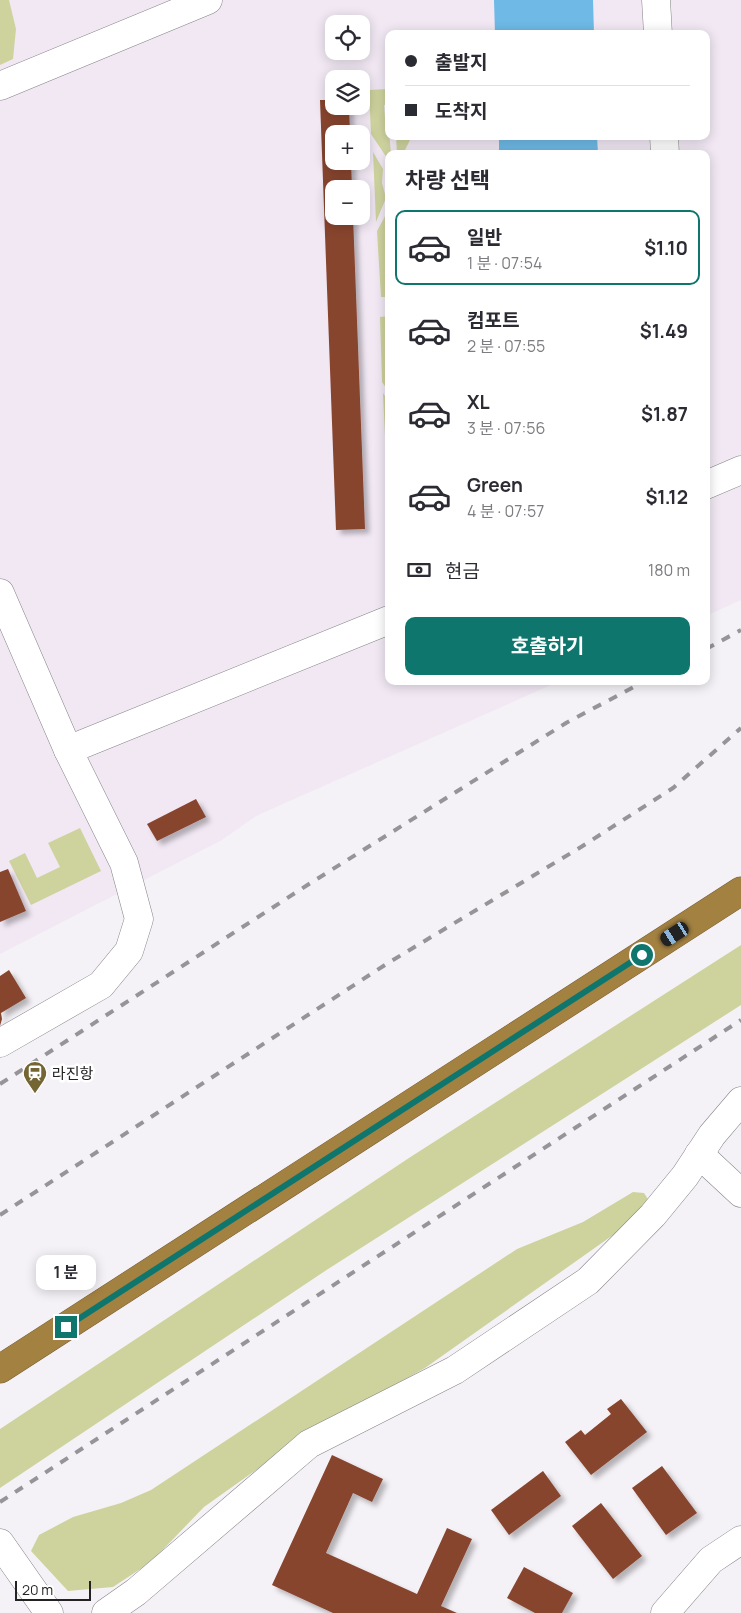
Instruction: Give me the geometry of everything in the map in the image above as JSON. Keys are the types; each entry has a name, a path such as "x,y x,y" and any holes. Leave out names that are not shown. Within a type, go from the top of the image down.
{"highway":[{"path":"0,1369 741,891"}],"street":[{"path":"0,86 208,0"},
{"path":"656,0 658,30"},
{"path":"710,483 741,470"},
{"path":"0,593 68,750 124,863 139,919 129,951 101,985 0,1043"},
{"path":"68,750 385,622"},
{"path":"106,1613 136,1592 309,1444 454,1370 588,1281 653,1215 726,1116 741,1101"},
{"path":"699,1154 741,1193"},
{"path":"665,1613 711,1560 741,1540"},
{"path":"2,1551 49,1613"}],"shaded area":[{"path":"0,0 741,0 741,600 710,614 710,150 385,150 385,685 551,685 256,816 222,840 0,954"}],"green space":[{"path":"0,0 9,0 16,29 13,59 0,65"},
{"path":"385,89 385,140 390,140 391,150 385,150 385,155 371,134 370,90"},
{"path":"396,140 410,140 405,150 397,150"},
{"path":"373,152 383,169 382,183 385,194 385,200 376,222"},
{"path":"385,216 385,297 381,297 377,231"},
{"path":"385,316 385,386 382,382 380,317"},
{"path":"383,393 385,396 385,436"},
{"path":"80,828 101,871 31,905 9,861 25,853 37,878 60,867 48,843"},
{"path":"741,945 741,1005 325,1271 0,1488 0,1429 412,1156"},
{"path":"633,1192 644,1193 651,1204 623,1228 425,1368 297,1441 204,1507 151,1562 113,1587 68,1591 31,1551 39,1535 73,1517 121,1503 151,1490 517,1249 583,1222"}],"water":[{"path":"494,0 593,0 594,30 495,30"},
{"path":"499,140 597,140 598,150 499,150"}],"building":[{"path":"320,100 325,100 325,115 349,115 350,125 325,125 325,170 351,170 352,180 325,180 325,225 353,225 365,529 336,530"},
{"path":"196,799 206,817 157,841 147,824"},
{"path":"8,869 26,911 0,922 0,872"},
{"path":"9,970 26,998 1,1013 0,1026 0,976"},
{"path":"621,1399 647,1432 591,1475 565,1442 581,1430 585,1435 611,1414 607,1409"},
{"path":"332,1455 383,1479 372,1502 353,1493 326,1553 417,1594 447,1528 472,1539 441,1606 457,1613 333,1613 272,1585"},
{"path":"662,1466 697,1513 666,1535 632,1488"},
{"path":"543,1471 561,1496 509,1535 491,1510"},
{"path":"601,1503 642,1556 613,1579 572,1526"},
{"path":"524,1567 573,1593 562,1613 535,1613 507,1598"}],"railway":[{"path":"710,647 741,630"},
{"path":"0,1084 309,884 566,723 637,685"},
{"path":"0,1215 388,963 581,847 673,788 741,728"},
{"path":"0,1502 741,1020"}],"place":[{"name":"라진항","path":"35,1094"}],"route":[{"path":"66,1327 642,955"}]}
